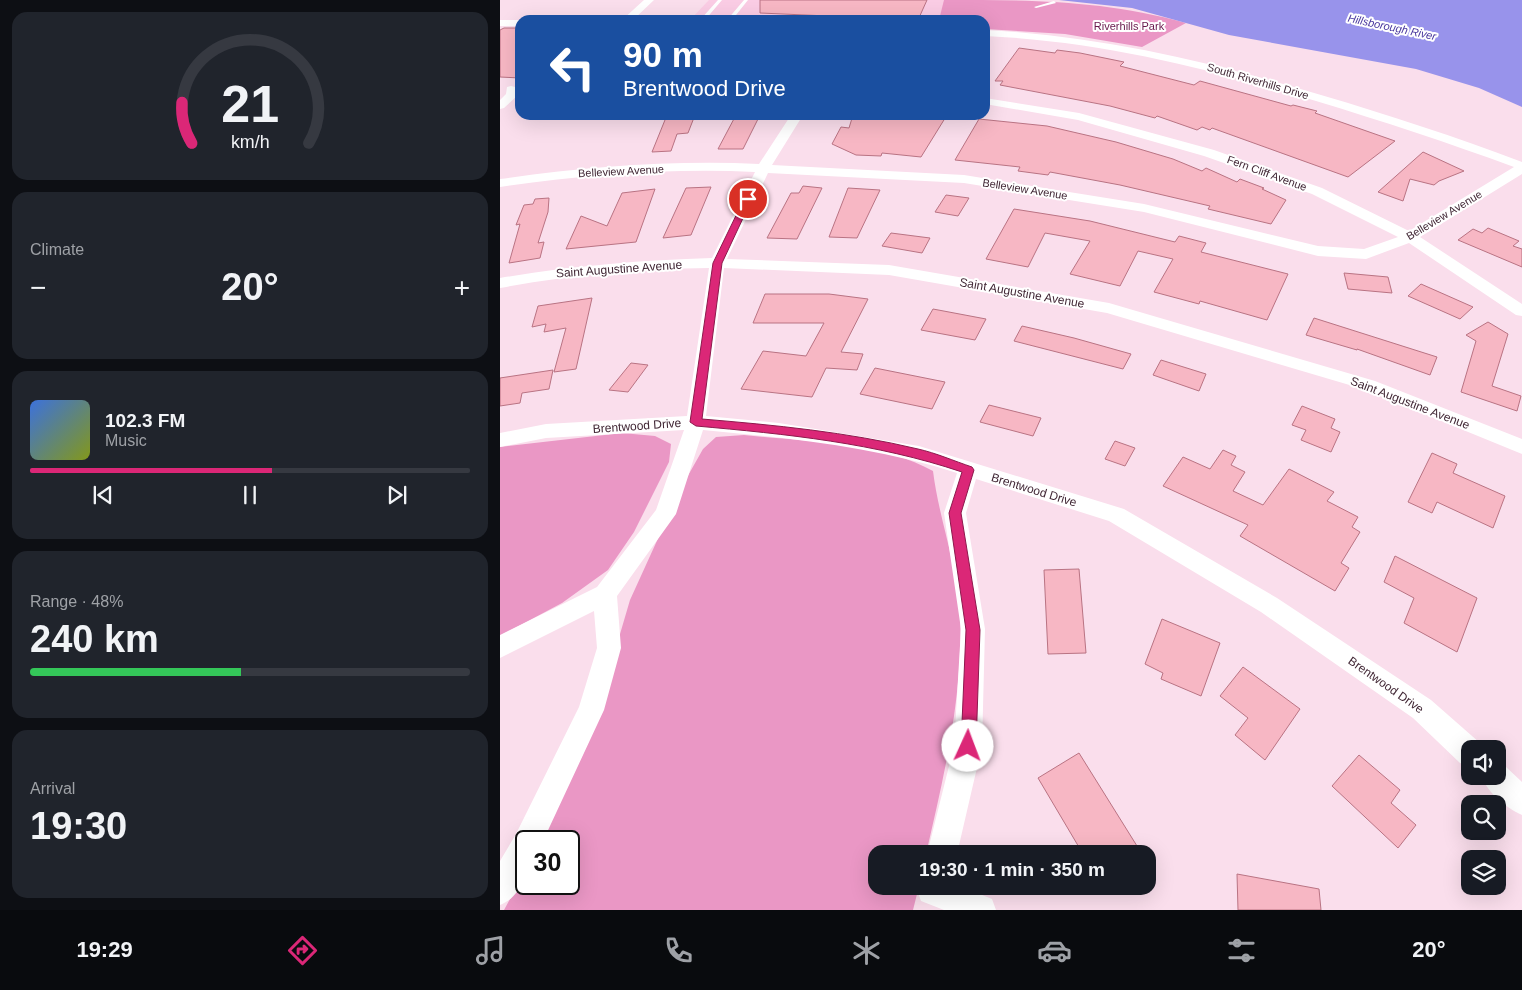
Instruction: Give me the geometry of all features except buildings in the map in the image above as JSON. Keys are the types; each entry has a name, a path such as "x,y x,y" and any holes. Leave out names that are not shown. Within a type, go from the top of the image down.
{"street":[{"path":"632,15 649,0"},
{"path":"500,23 515,23"},
{"name":"South Riverhills Drive","path":"990,33 1047,36 1159,54 1281,86 1446,138 1522,167"},
{"path":"500,107 512,95 510,89"},
{"name":"Fern Cliff Avenue","path":"990,102 1079,116 1209,152 1317,191 1410,237 1522,311"},
{"path":"500,107 515,106"},
{"path":"500,647 605,594 665,514 696,422 718,263 764,167 794,120"},
{"name":"Belleview Avenue","path":"500,183 572,174 715,166 764,167 964,179 1144,208 1318,252 1366,254 1410,237 1522,167"},
{"name":"Saint Augustine Avenue","path":"500,282 551,274 660,264 718,263 889,270 1108,308 1369,385 1522,447"},
{"name":"Brentwood Drive","path":"500,440 546,431 696,422 779,430 918,453 1116,516 1269,604 1422,709 1461,745"},
{"path":"944,845 968,746 973,630 955,513 968,470"},
{"path":"533,830 591,710 609,648 605,594"},
{"path":"1505,785 1522,801"},
{"path":"500,890 515,863"},
{"path":"933,895 981,910"}],"lane":[{"path":"706,15 720,0"},
{"path":"733,15 746,0"},
{"path":"1036,7 1054,2"}],"shaded area":[{"path":"709,0 945,0 940,15 695,15"}],"green space":[{"name":"Riverhills Park","path":"944,0 1006,0 1095,6 1155,15 1186,23 1142,47 1065,34 990,29 990,15 940,15"},
{"path":"622,433 655,436 671,444 669,462 634,532 608,570 562,603 500,636 500,447"},
{"path":"744,435 841,444 890,454 913,461 933,471 959,598 960,647 951,736 928,845 868,845 868,895 917,895 913,910 504,910 515,890 515,895 580,895 580,830 547,830 588,743 630,600 681,488 703,449 716,437"}],"water":[{"name":"Hillsborough River","path":"1059,0 1522,0 1522,107 1479,88 1416,69 1229,35 1132,8"}],"route":[{"path":"748,199 718,263 696,422 779,430 860,442 918,453 968,470 955,513 973,630 968,746"}]}
